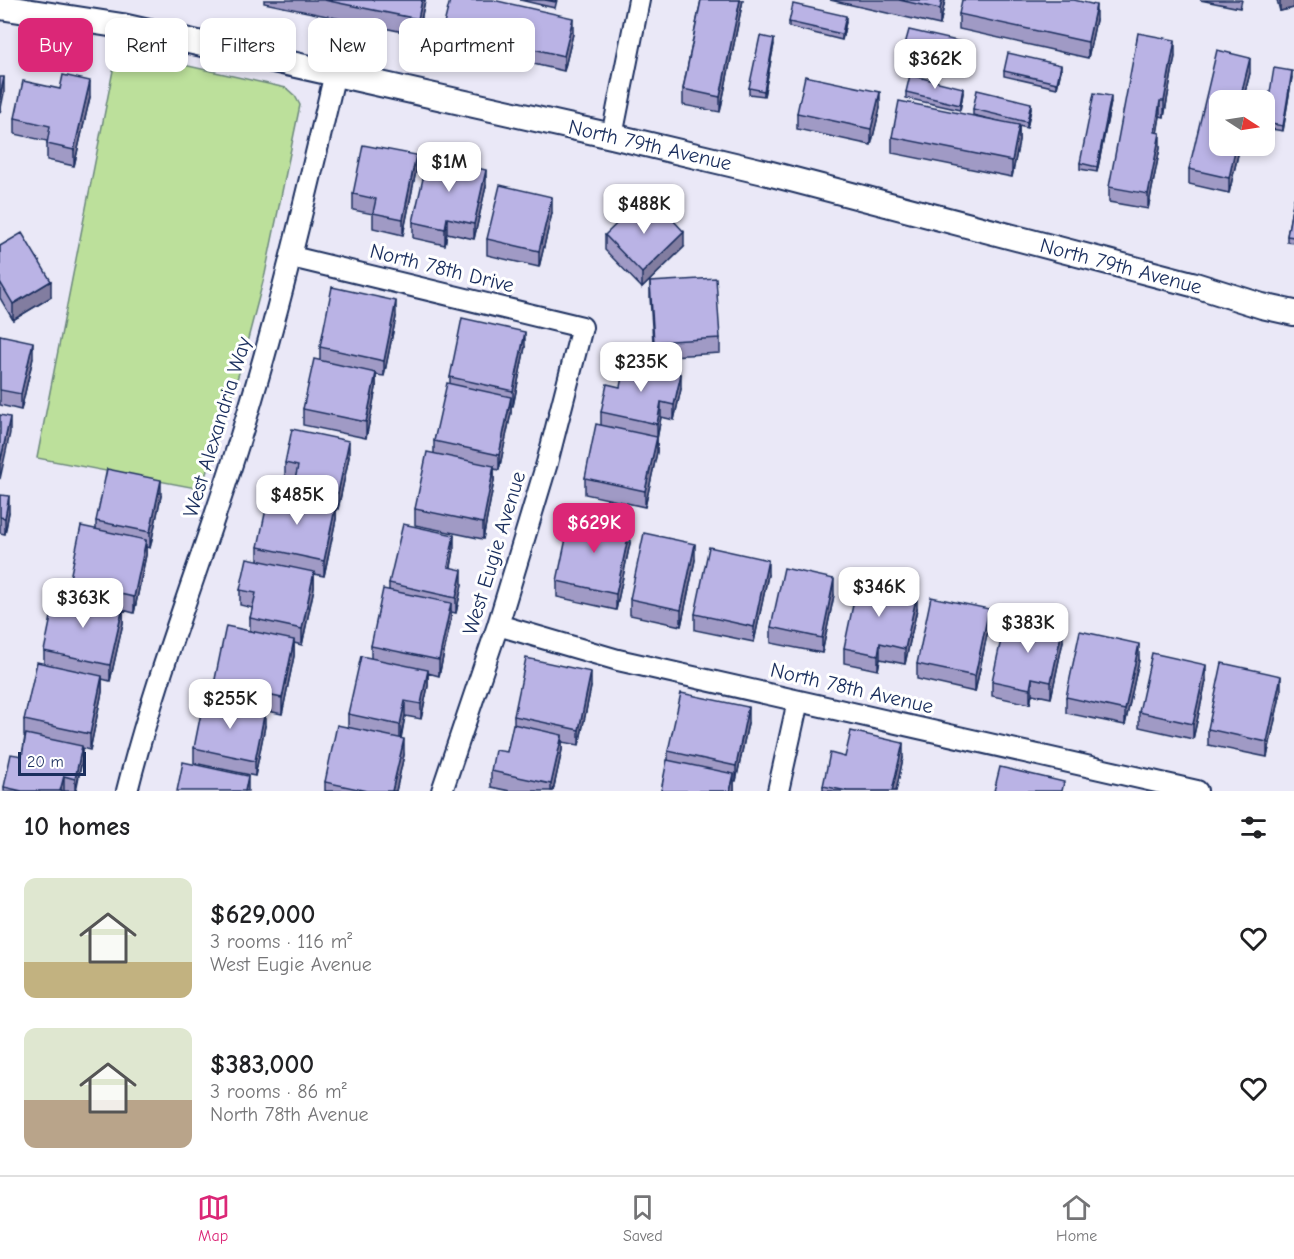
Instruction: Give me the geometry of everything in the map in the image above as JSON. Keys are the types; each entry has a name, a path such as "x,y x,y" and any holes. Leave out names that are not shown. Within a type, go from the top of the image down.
{"street":[{"path":"612,136 639,0"},
{"name":"North 79th Avenue","path":"0,7 122,26 612,136 764,172 1294,313"},
{"name":"West Alexandria Way","path":"127,791 170,649 239,443 292,257 335,73"},
{"name":"North 78th Drive","path":"292,257 582,327"},
{"name":"West Eugie Avenue","path":"442,791 498,625 547,463 582,327"},
{"name":"North 78th Avenue","path":"498,625 618,660 798,701 1117,782 1197,791"},
{"path":"778,791 798,701"}],"green space":[{"path":"188,66 200,69 200,72 215,72 286,88 295,96 300,105 265,274 239,373 201,489 37,458 113,72 188,72"}],"building":[{"path":"324,0 422,0 418,18"},
{"path":"450,0 493,0 573,18 564,56 535,49 535,18 446,18"},
{"path":"701,0 740,0 720,97 683,89"},
{"path":"899,0 942,0 940,9"},
{"path":"962,0 1074,0 1096,5 1088,42 959,14"},
{"path":"793,4 846,16 842,34 789,22"},
{"path":"909,30 962,42 958,60 904,48"},
{"path":"1138,33 1175,40 1164,101 1160,101 1155,132 1160,133 1148,194 1109,187"},
{"path":"760,36 774,39 764,91 749,88"},
{"path":"1217,50 1250,58 1242,90 1209,90 1209,156 1234,156 1229,178 1189,169"},
{"path":"1008,53 1061,65 1057,83 1004,71"},
{"path":"1274,68 1292,71 1283,126 1275,125 1275,90 1270,90"},
{"path":"63,75 90,81 74,150 47,144 50,126 15,118 23,81 60,89"},
{"path":"910,75 963,88 960,105 906,92"},
{"path":"805,76 880,92 871,129 797,113"},
{"path":"0,77 4,77 0,97"},
{"path":"977,90 1031,103 1027,122 973,109"},
{"path":"1094,93 1111,96 1097,167 1080,163"},
{"path":"899,101 1019,125 1012,161 892,137"},
{"path":"363,145 416,155 403,219 373,213 376,199 353,194"},
{"path":"428,157 486,170 474,224 447,218 445,229 413,222"},
{"path":"500,185 552,197 539,251 487,239"},
{"path":"1294,198 1294,237 1287,236"},
{"path":"642,199 654,211 659,205 684,232 642,273 605,235"},
{"path":"22,233 51,281 13,304 0,282 0,246"},
{"path":"716,278 720,338 654,342 650,282"},
{"path":"332,287 396,301 384,361 320,347"},
{"path":"462,318 525,332 513,391 450,377"},
{"path":"0,335 33,342 21,394 0,390"},
{"path":"314,359 376,373 366,422 303,409"},
{"path":"625,362 681,374 674,405 661,402 657,424 601,412 607,384 620,387"},
{"path":"447,383 511,397 499,455 434,441"},
{"path":"0,415 10,417 0,463"},
{"path":"596,424 657,437 645,491 585,478"},
{"path":"292,429 349,441 338,493 294,484 298,466 285,463"},
{"path":"427,452 494,466 483,523 415,509"},
{"path":"107,469 161,480 150,532 96,521"},
{"path":"270,490 336,504 324,561 258,547"},
{"path":"0,495 9,496 5,518 0,517"},
{"path":"571,515 630,528 616,594 557,581"},
{"path":"403,524 454,535 448,567 462,570 456,598 389,583"},
{"path":"81,526 146,540 134,597 69,583"},
{"path":"644,533 695,544 681,610 630,599"},
{"path":"709,547 768,560 754,627 695,614"},
{"path":"247,558 314,572 302,629 250,618 256,593 240,590"},
{"path":"784,568 834,579 822,638 771,627"},
{"path":"858,581 917,594 905,649 880,643 878,655 844,648"},
{"path":"383,589 451,603 439,660 371,646"},
{"path":"56,593 123,607 110,665 44,651"},
{"path":"931,597 989,609 975,676 917,664"},
{"path":"1025,618 1063,626 1051,682 1032,678 1030,689 992,681 1004,626 1022,630"},
{"path":"226,626 294,640 282,698 214,684"},
{"path":"1080,631 1139,644 1125,710 1066,697"},
{"path":"1152,653 1206,665 1193,724 1139,712"},
{"path":"361,656 428,670 421,704 405,701 400,725 348,714"},
{"path":"526,658 591,672 579,730 514,716"},
{"path":"37,662 102,676 90,734 24,720"},
{"path":"1222,663 1281,676 1267,742 1208,729"},
{"path":"681,693 748,707 736,766 668,751"},
{"path":"204,698 265,711 255,761 194,748"},
{"path":"513,724 562,735 551,784 491,771 495,750 507,752"},
{"path":"337,725 404,739 392,791 367,791 325,782"},
{"path":"851,731 903,743 892,791 847,791 823,786 830,753 845,757"},
{"path":"26,734 82,746 75,779 64,776 60,791 22,791 4,787 11,754 22,756"},
{"path":"667,760 734,774 730,791 661,791"},
{"path":"183,762 248,776 245,791 177,791"},
{"path":"1000,767 1064,782 1062,791 994,791"}]}
